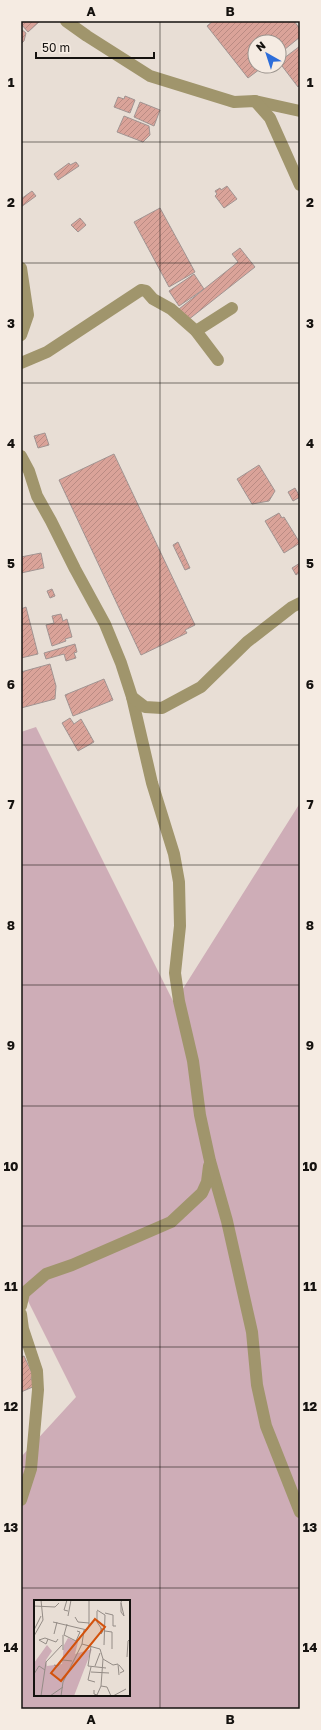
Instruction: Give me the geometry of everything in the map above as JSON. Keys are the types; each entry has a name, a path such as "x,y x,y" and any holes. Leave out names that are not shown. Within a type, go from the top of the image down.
{"street":[{"path":"66,21 150,76 234,102 255,101 300,110"},
{"path":"255,101 270,118 300,185"},
{"path":"21,268 28,315 21,335"},
{"path":"21,363 47,352 141,290 146,291 153,299 171,309 196,331 218,360"},
{"path":"196,331 232,308"},
{"path":"21,456 29,471 37,496 52,521 74,569 105,624 121,663 132,697 152,783 174,854 179,882 180,926 175,973 178,1001 193,1061 200,1115 210,1161 227,1221 252,1332 258,1385 266,1426 300,1512"},
{"path":"132,697 146,707 162,708 201,687 247,642 292,607 300,604"},
{"path":"21,1306 24,1293 46,1274 72,1265 171,1222 202,1193 207,1182 210,1161"},
{"path":"21,1314 23,1329 37,1371 38,1390 31,1469 21,1500"}],"shaded area":[{"path":"36,727 174,1003 300,803 300,1709 21,1709 21,1457 76,1397 21,1287 21,732"}],"building":[{"path":"21,21 40,21 28,32 21,24"},
{"path":"213,21 294,21 300,29 300,37 287,48 287,34 247,34 247,74 253,74 248,78 207,26"},
{"path":"21,29 26,33 24,41 21,44"},
{"path":"300,46 300,85 298,87 287,73 287,56"},
{"path":"125,96 135,100 130,113 114,107 118,97 124,99"},
{"path":"140,102 160,110 154,126 134,117"},
{"path":"124,116 149,126 150,135 143,142 117,132"},
{"path":"76,162 79,166 58,180 54,174 69,163 70,165"},
{"path":"227,186 237,199 224,208 215,196 217,194 215,191 220,188 221,190"},
{"path":"32,191 36,196 21,207 21,199"},
{"path":"160,208 195,272 169,287 134,222"},
{"path":"80,218 86,225 78,232 71,225"},
{"path":"240,248 255,267 188,320 179,309 238,262 232,254"},
{"path":"194,274 204,289 179,306 169,291"},
{"path":"45,433 49,445 38,448 34,436"},
{"path":"114,454 195,625 185,630 187,633 141,655 59,480"},
{"path":"259,465 275,491 269,501 252,504 237,479"},
{"path":"295,488 300,497 293,501 288,492"},
{"path":"279,513 282,518 284,517 300,543 284,553 265,521"},
{"path":"178,542 190,568 185,570 173,545"},
{"path":"41,553 44,568 21,573 21,557"},
{"path":"300,563 300,572 296,575 292,568"},
{"path":"52,589 55,596 50,598 47,591"},
{"path":"26,607 38,654 21,658 21,609"},
{"path":"61,614 63,621 67,619 72,637 52,646 46,625 54,623 52,616"},
{"path":"75,644 77,652 74,653 76,658 66,661 64,654 46,659 44,653"},
{"path":"50,664 56,686 55,699 21,708 21,672"},
{"path":"104,679 113,700 73,716 65,695"},
{"path":"70,718 74,724 81,719 94,742 78,751 62,723"},
{"path":"24,1356 33,1375 31,1378 35,1386 21,1392 21,1357"}]}
